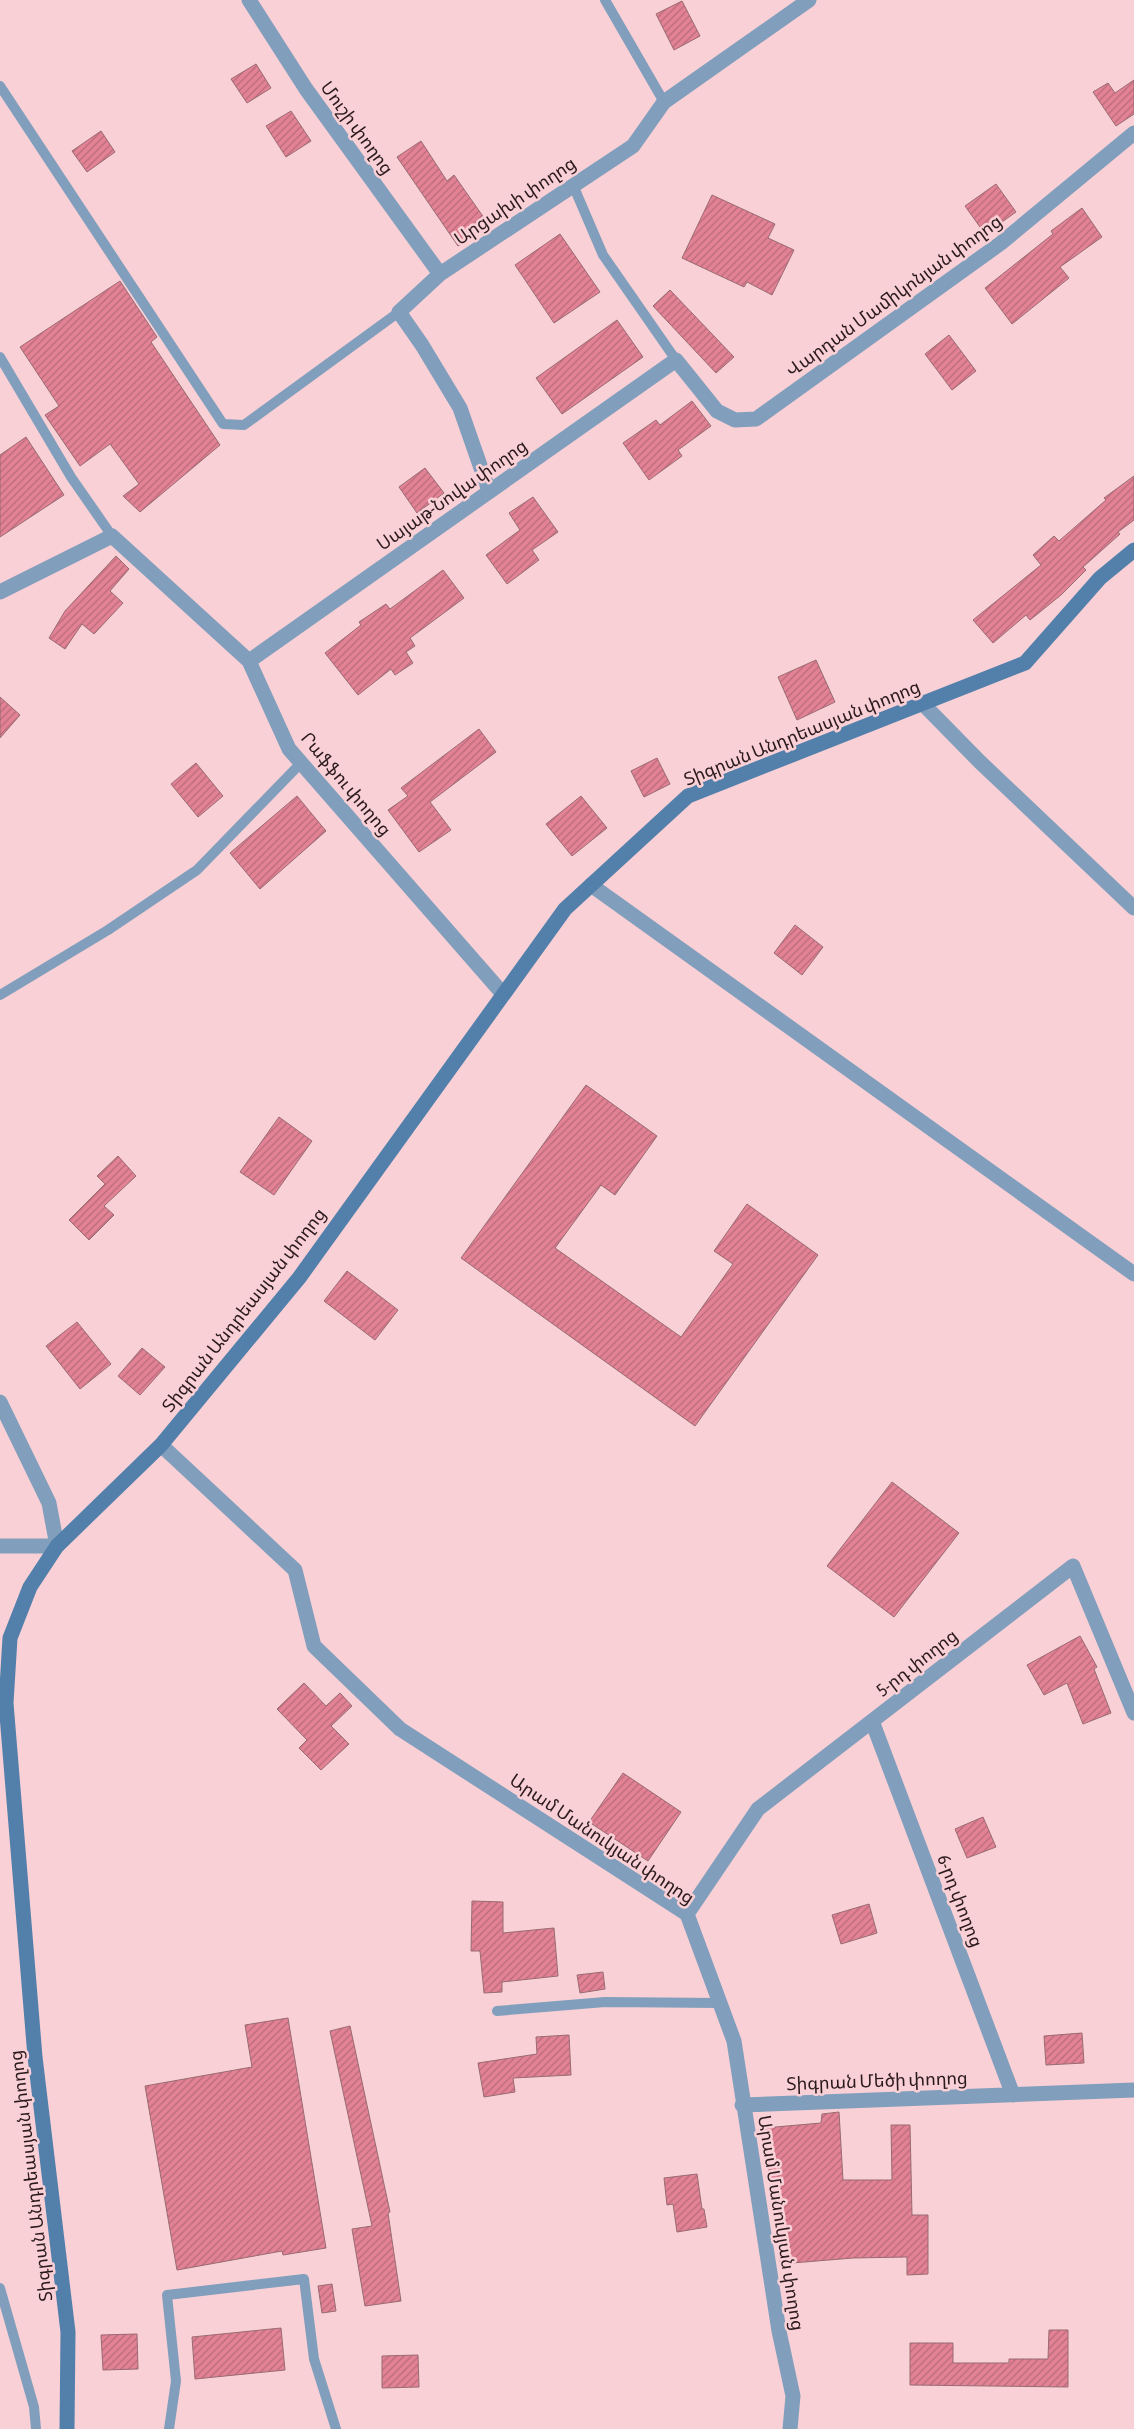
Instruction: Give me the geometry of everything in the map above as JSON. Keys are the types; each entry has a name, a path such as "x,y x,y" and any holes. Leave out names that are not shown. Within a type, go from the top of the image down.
{"main road":[{"name":"Տիգրան Անդրեասյան փողոց","path":"67,2429 68,2332 35,2057 6,1703 10,1638 30,1587 56,1546 161,1445 299,1278 565,909 688,796 924,705 1025,663 1100,578 1134,550"}],"street":[{"name":"Մուշի փողոց","path":"249,0 306,89 440,274"},
{"name":"Արցախի փողոց","path":"399,312 440,274 632,146 664,102 809,0"},
{"name":"Վարդան Մամիկոնյան փողոց","path":"676,360 717,411 735,420 756,419 1001,243 1134,133"},
{"path":"399,312 422,345 460,408 489,491"},
{"name":"Սայաթ-Նովա փողոց","path":"249,661 676,360"},
{"path":"0,592 112,536"},
{"name":"Րաֆֆու փողոց","path":"112,536 249,661 289,749 503,994"},
{"path":"924,705 980,762 1134,908"},
{"path":"591,885 1134,1274"},
{"path":"0,1402 49,1503 56,1546 0,1546"},
{"name":"Արամ Մանուկյան փողոց","path":"161,1445 295,1570 314,1646 400,1729 687,1914 734,2041 742,2104 778,2331 794,2396 790,2429"},
{"name":"5-րդ փողոց","path":"687,1914 758,1809 1073,1566 1134,1712"},
{"name":"6-րդ փողոց","path":"872,1721 1014,2095"},
{"name":"Տիգրան Մեծի փողոց","path":"742,2104 1134,2090"}],"lane":[{"path":"605,0 664,102"},
{"path":"0,86 223,424 244,426 399,312"},
{"path":"573,185 603,255 676,360"},
{"path":"0,357 71,477 112,536"},
{"path":"0,995 108,930 197,870 301,763"},
{"path":"498,2011 605,2002 720,2003"},
{"path":"169,2429 176,2381 167,2295 304,2279 314,2358 336,2429"},
{"path":"0,2288 34,2407 36,2429"}],"building":[{"path":"682,1 700,36 674,50 656,14"},
{"path":"256,64 271,88 247,103 231,79"},
{"path":"1134,80 1134,114 1116,126 1093,92 1108,83 1115,93"},
{"path":"291,111 311,141 286,157 266,126"},
{"path":"101,131 115,152 87,172 72,151"},
{"path":"421,141 447,181 454,175 489,225 458,246 397,157"},
{"path":"996,184 1016,212 985,234 965,206"},
{"path":"712,195 775,224 768,238 794,250 772,295 747,282 744,287 682,258"},
{"path":"1082,208 1102,237 1060,267 1069,278 1012,324 985,288 1053,234 1051,231"},
{"path":"560,234 600,292 554,323 515,265"},
{"path":"120,281 157,337 151,342 220,445 140,512 123,496 139,484 110,444 80,466 45,415 59,406 20,347"},
{"path":"670,290 734,357 716,373 653,306"},
{"path":"617,320 643,357 562,414 536,378"},
{"path":"949,335 976,371 952,390 925,354"},
{"path":"692,401 711,426 678,450 682,456 649,480 623,443 656,420 660,425"},
{"path":"26,437 64,495 0,537 0,455"},
{"path":"425,468 444,493 417,513 399,487"},
{"path":"1134,476 1134,520 1118,532 1120,534 1083,567 1086,570 1061,595 1030,620 1026,615 993,643 973,620 1041,565 1033,555 1054,536 1059,541 1106,500 1104,498"},
{"path":"533,497 558,532 532,550 539,560 507,584 486,555 520,530 509,513"},
{"path":"116,556 129,569 110,591 123,603 94,634 82,624 65,649 49,638 65,611"},
{"path":"443,570 464,598 410,638 415,646 406,652 413,663 395,675 391,669 358,695 325,653 361,625 359,622 386,604 390,609"},
{"path":"816,660 835,702 797,720 778,677"},
{"path":"0,697 20,715 0,738"},
{"path":"479,729 496,752 430,802 451,830 419,852 388,810 408,796 401,788"},
{"path":"657,758 670,784 644,797 631,771"},
{"path":"196,763 223,796 198,817 171,784"},
{"path":"297,796 326,831 260,889 230,853"},
{"path":"581,796 607,828 572,856 546,824"},
{"path":"795,925 823,947 802,975 774,953"},
{"path":"586,1085 657,1136 615,1195 601,1185 555,1248 681,1337 733,1264 714,1251 747,1204 818,1255 695,1426 461,1258"},
{"path":"279,1117 312,1141 274,1195 240,1172"},
{"path":"118,1156 136,1176 104,1206 114,1215 89,1240 69,1220 105,1184 97,1176"},
{"path":"347,1271 398,1310 375,1340 324,1301"},
{"path":"77,1322 111,1364 80,1389 46,1346"},
{"path":"142,1348 165,1367 140,1395 118,1376"},
{"path":"892,1482 959,1533 894,1617 827,1566"},
{"path":"1080,1636 1097,1667 1094,1669 1111,1713 1083,1724 1067,1683 1044,1695 1027,1665"},
{"path":"304,1683 326,1706 340,1693 352,1706 331,1726 349,1744 321,1770 299,1748 307,1740 277,1709"},
{"path":"623,1773 681,1812 648,1861 589,1822"},
{"path":"983,1817 996,1847 967,1858 955,1829"},
{"path":"472,1901 503,1902 503,1933 554,1928 558,1976 502,1982 502,1992 484,1993 480,1951 471,1951"},
{"path":"869,1904 877,1933 841,1944 832,1915"},
{"path":"603,1972 605,1989 580,1993 577,1975"},
{"path":"288,2018 326,2248 283,2255 282,2251 177,2270 145,2086 252,2067 245,2025"},
{"path":"350,2026 390,2212 388,2213 401,2301 365,2306 352,2229 372,2226 330,2031"},
{"path":"1082,2033 1084,2063 1046,2065 1044,2036"},
{"path":"569,2035 571,2075 513,2078 515,2092 484,2097 478,2063 537,2054 536,2037"},
{"path":"839,2112 843,2180 892,2180 891,2125 910,2125 912,2215 928,2215 928,2274 907,2275 907,2257 853,2258 780,2264 764,2128 821,2123 822,2114"},
{"path":"697,2174 702,2209 704,2209 707,2227 677,2232 673,2204 667,2205 664,2178"},
{"path":"332,2284 336,2311 322,2313 318,2286"},
{"path":"281,2328 285,2370 195,2379 192,2337"},
{"path":"1049,2330 1068,2330 1068,2387 910,2385 910,2343 953,2343 953,2363 1009,2363 1009,2359 1048,2359"},
{"path":"137,2334 138,2369 103,2370 101,2335"},
{"path":"418,2355 419,2387 382,2388 382,2356"}]}
